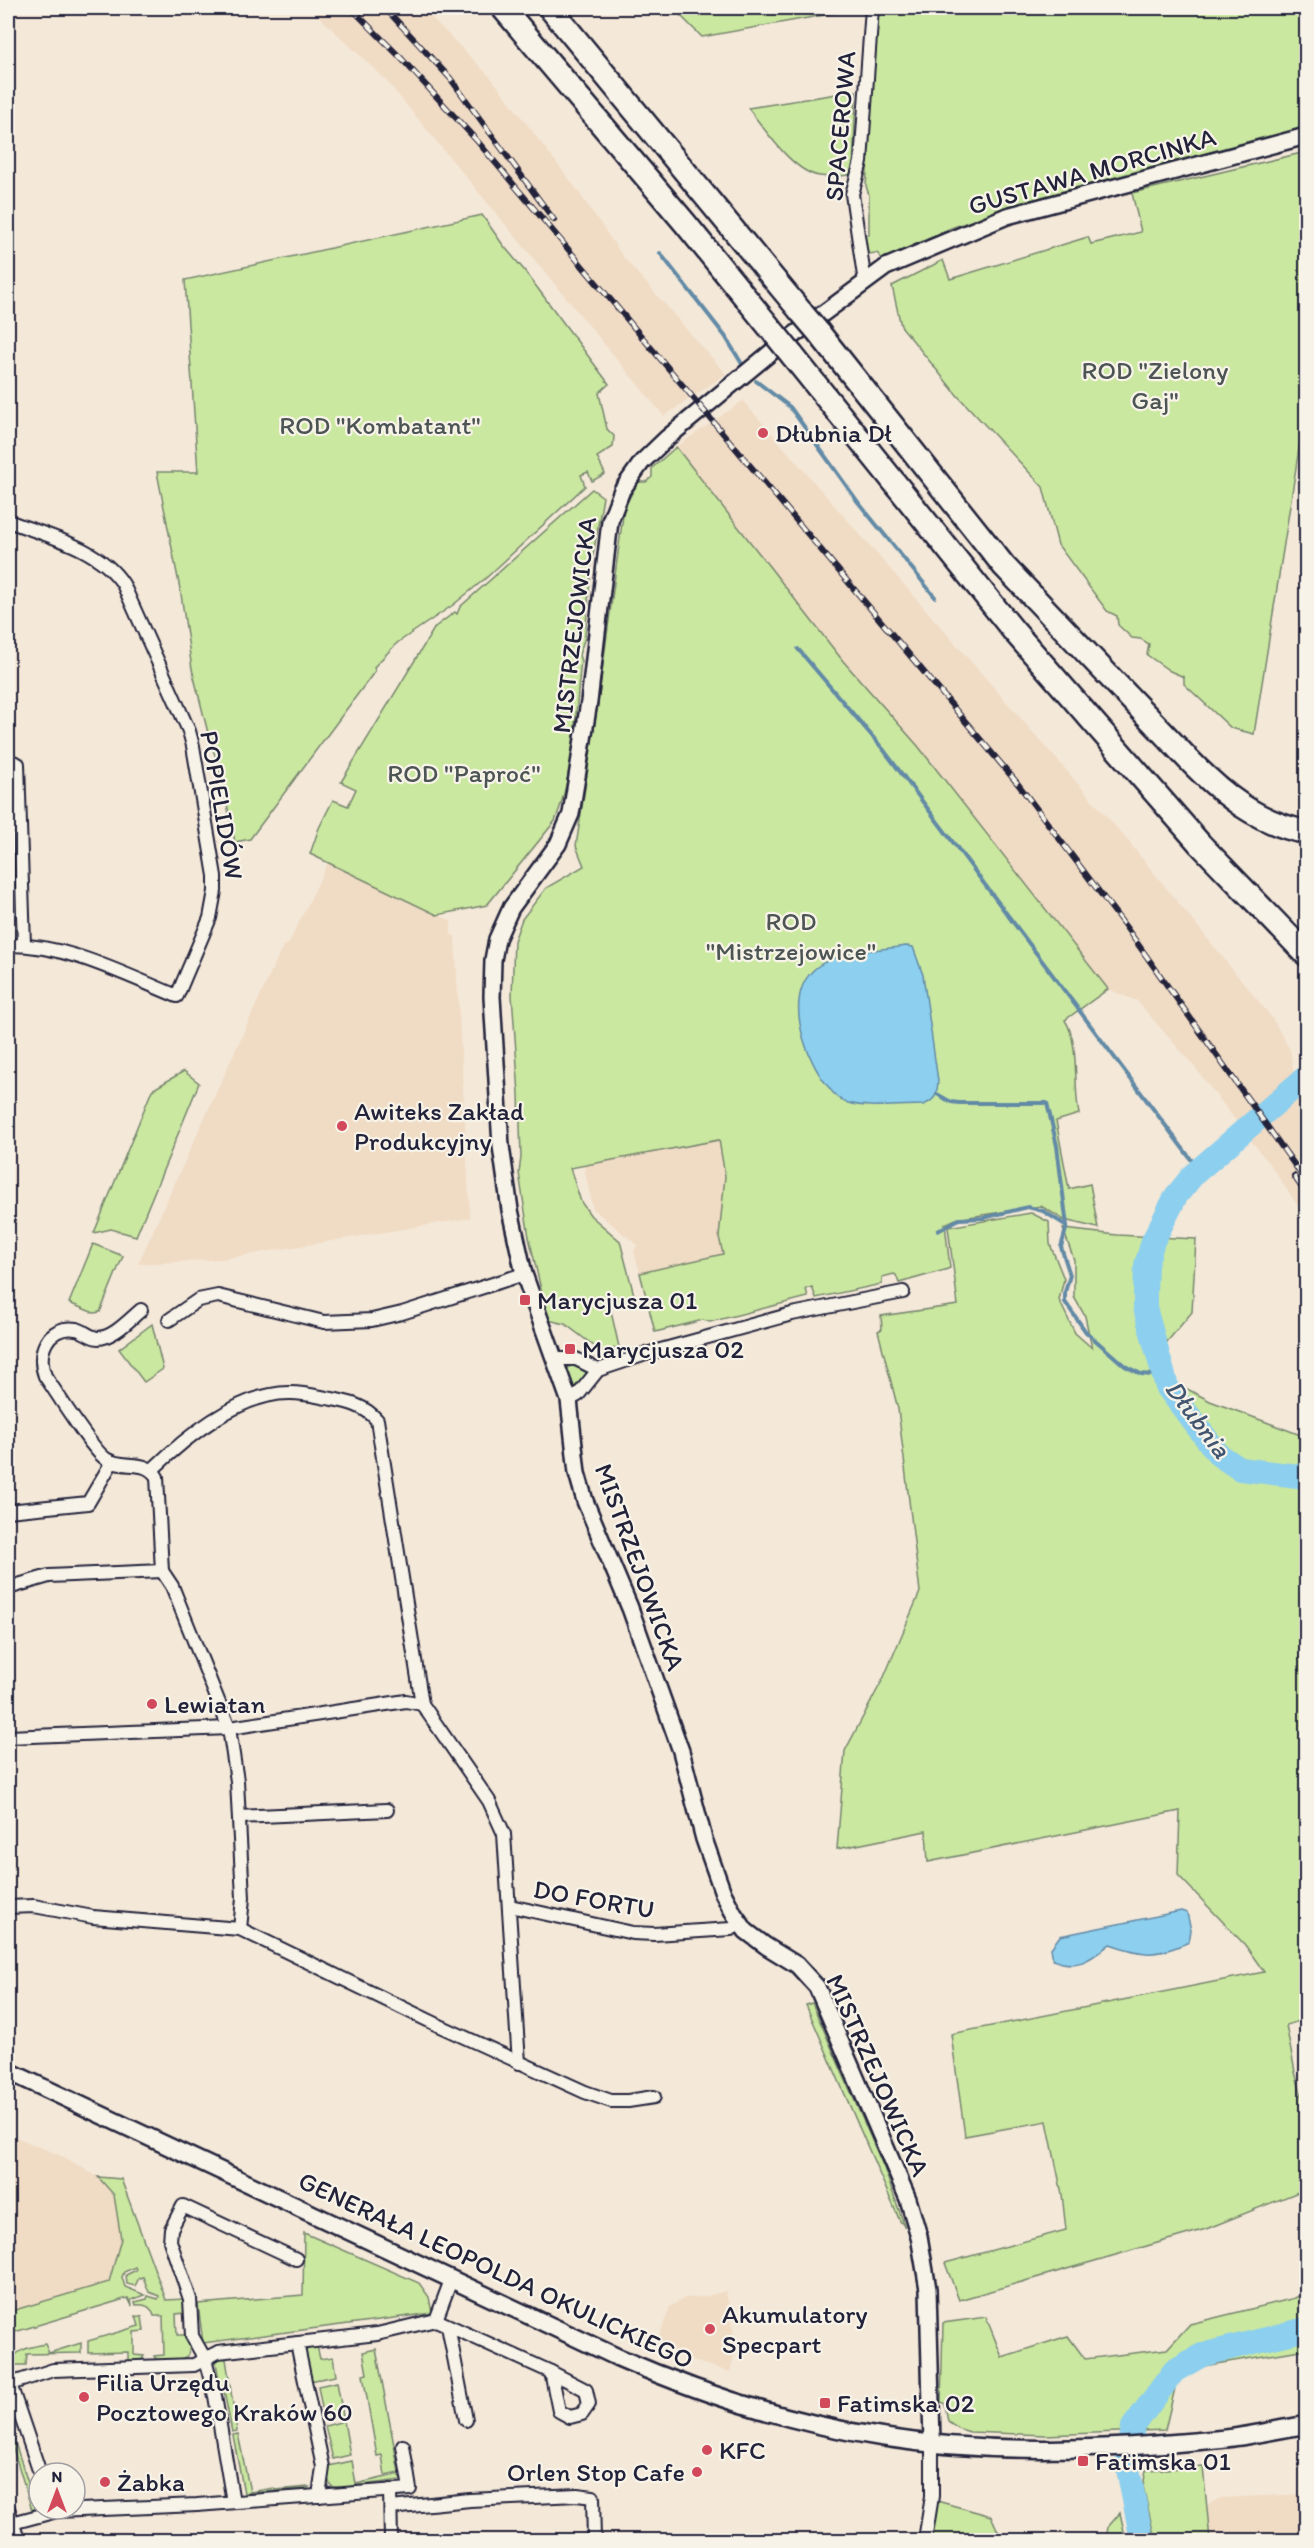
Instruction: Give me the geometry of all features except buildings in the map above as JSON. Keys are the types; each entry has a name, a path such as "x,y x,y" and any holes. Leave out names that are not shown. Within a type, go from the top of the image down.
{"highway":[{"path":"503,8 685,223 1013,630 1200,844 1306,954"},
{"path":"550,8 819,333 1004,566 1219,790 1242,807 1277,824 1306,832"}],"main road":[{"name":"GENERAŁA LEOPOLDA OKULICKIEGO","path":"8,2071 626,2361 718,2397 784,2416 843,2430 932,2443 1024,2449 1222,2439 1306,2425"}],"street":[{"name":"SPACEROWA","path":"865,283 852,194 861,162 872,8"},
{"name":"GUSTAWA MORCINKA","path":"667,438 775,349 886,267 1006,216 1306,136"},
{"name":"MISTRZEJOWICKA","path":"667,438 626,482 613,511 584,734 571,814 558,844 528,882 505,917 495,950 492,997 501,1146 510,1210 524,1274 569,1400 577,1473 585,1501 630,1608 677,1740 715,1873 728,1904 741,1924 759,1942 797,1965 817,1987 905,2191 919,2236 928,2289 932,2443"},
{"name":"POPIELIDÓW","path":"8,521 91,554 112,569 123,584 191,738 212,859 215,891 210,918 177,996 58,951 24,945 8,945"},
{"path":"8,760 18,764 24,945"},
{"path":"169,1320 198,1300 218,1296 324,1322 372,1320 402,1313 524,1274"},
{"path":"569,1400 578,1395 598,1370 646,1354 792,1314 903,1292"},
{"path":"141,1310 110,1334 98,1338 77,1329 63,1330 53,1334 47,1340 40,1357 45,1376 99,1452 112,1462 145,1466 157,1477 162,1571 172,1586 229,1728 237,1781 239,1817 243,1898 240,1929"},
{"path":"556,1359 576,1359 598,1370"},
{"path":"152,1470 204,1426 233,1409 272,1394 290,1392 313,1395 365,1408 377,1420 422,1704 489,1801 504,1834 519,2063"},
{"path":"8,1511 88,1503 112,1462"},
{"path":"8,1588 50,1576 162,1571"},
{"path":"8,1737 229,1728 406,1701 422,1704"},
{"path":"239,1817 387,1810"},
{"path":"8,1907 34,1906 110,1919 240,1929 519,2063 585,2092 611,2101 654,2097"},
{"name":"DO FORTU","path":"510,1906 633,1933 654,1934 731,1929 741,1924"},
{"path":"233,2502 216,2402 206,2359 193,2339 190,2297 170,2238 171,2229 183,2206 296,2259"},
{"path":"436,2320 451,2280"},
{"path":"36,2461 10,2384 53,2370 194,2365 218,2352 377,2334 436,2320 551,2372"},
{"path":"448,2326 466,2420"},
{"path":"297,2343 323,2467 319,2496"},
{"path":"925,2541 931,2510 932,2443"},
{"path":"87,2508 233,2502 410,2488 403,2446"},
{"path":"390,2490 391,2541"},
{"path":"391,2508 470,2500 577,2495 593,2497 594,2541"},
{"path":"8,2508 18,2541"},
{"path":"12,2523 27,2518"}],"shaded area":[{"path":"310,8 422,8 493,80 575,187 624,258 726,374 664,416 385,79"},
{"path":"743,401 1128,841 1272,1018 1290,1050 1306,1140 1306,1218 1274,1170 1193,1065 1137,1001 1108,989 918,746 843,661 676,447"},
{"path":"328,863 451,921 451,935 455,936 470,1218 222,1259 138,1264 283,946 288,945"},
{"path":"719,1139 725,1176 719,1237 723,1255 640,1273 634,1252 637,1245 593,1209 584,1166"},
{"path":"8,2134 64,2157 98,2177 114,2195 121,2239 109,2282 8,2312"},
{"path":"726,2291 736,2346 730,2372 687,2359 656,2345 670,2307 685,2298 704,2297"},
{"path":"1306,2494 1306,2540 1210,2540 1207,2505 1221,2498"}],"green space":[{"path":"673,8 863,8 702,37"},
{"path":"878,8 1306,8 1306,130 1026,202 951,228 883,260 877,253 867,254 864,235 869,235 869,195 866,186"},
{"path":"856,91 853,174 820,176 800,167 771,138 748,108"},
{"name":"ROD \"Zielony Gaj\"","path":"1306,152 1306,404 1254,734 1231,728 1184,684 1184,677 1170,671 1147,655 1149,644 1141,639 1132,638 1118,625 1117,616 1107,611 1058,545 1043,487 957,395 901,326 892,286 943,260 950,279 1088,237 1091,244 1141,232 1132,193"},
{"name":"ROD \"Kombatant\"","path":"482,215 609,384 599,393 607,429 614,436 613,447 597,457 605,474 592,481 588,472 581,475 585,486 486,578 453,605 397,643 374,667 375,671 250,839 235,842 219,766 210,741 192,669 181,594 157,472 198,472 185,280"},
{"name":"ROD \"Mistrzejowice\"","path":"676,447 843,661 918,746 1108,989 1065,1020 1073,1041 1079,1114 1056,1121 1069,1189 1090,1184 1098,1228 1064,1220 1041,1206 956,1219 945,1224 950,1268 945,1270 899,1283 894,1274 882,1277 882,1284 816,1298 812,1287 806,1289 808,1297 710,1322 703,1320 655,1332 640,1273 723,1254 719,1237 725,1176 719,1140 570,1168 581,1202 591,1216 620,1241 635,1299 610,1307 619,1347 602,1352 565,1324 548,1320 529,1237 519,1173 521,1157 519,1094 512,995 514,941 522,919 546,888 584,866 576,846 624,508 638,482 646,482 652,477 652,468"},
{"name":"ROD \"Paproć\"","path":"592,489 603,497 591,567 585,637 579,655 581,661 570,763 567,783 555,821 487,905 437,915 310,854 319,828 333,800 348,806 356,789 341,782 435,627 455,612 457,614 460,607"},
{"path":"184,1071 199,1083 136,1236 111,1229 94,1233 152,1090"},
{"path":"1031,1213 1049,1222 1050,1244 1064,1279 1059,1300 1075,1333 1092,1348 1085,1316 1074,1297 1074,1260 1063,1229 1117,1235 1196,1239 1192,1312 1166,1343 1170,1380 1210,1401 1306,1437 1306,2019 1286,2025 1295,2072 1306,2111 1306,2189 1206,2229 959,2300 945,2263 1066,2230 1062,2194 1047,2121 965,2136 951,2034 1264,1972 1245,1945 1178,1875 1180,1811 928,1862 926,1831 837,1849 845,1751 884,1677 920,1592 898,1409 878,1331 882,1329 881,1316 958,1305 948,1227"},
{"path":"93,1244 123,1256 100,1312 94,1313 69,1303"},
{"path":"152,1324 163,1369 144,1382 119,1349"},
{"path":"573,1364 587,1371 587,1375 577,1388 572,1386 566,1372"},
{"path":"812,2003 884,2168 905,2227 900,2221 806,2005"},
{"path":"98,2177 121,2179 166,2300 185,2299 185,2313 176,2314 177,2335 186,2335 190,2346 188,2355 185,2357 167,2361 155,2358 154,2356 164,2355 163,2316 154,2316 145,2305 136,2305 135,2302 147,2299 148,2296 158,2299 159,2296 149,2292 143,2277 139,2278 135,2286 127,2284 126,2275 136,2270 135,2267 124,2272 122,2277 125,2287 145,2295 131,2300 132,2306 128,2298 8,2334 8,2312 109,2282 121,2239 114,2195"},
{"path":"304,2233 419,2283 429,2297 432,2313 203,2343 198,2304 303,2295"},
{"path":"1306,2292 1306,2349 1192,2368 1176,2384 1165,2430 1046,2435 970,2432 948,2421 945,2404 941,2402 943,2323 986,2317 1002,2357 1068,2336 1085,2359 1167,2349 1190,2324 1295,2298"},
{"path":"136,2316 142,2317 144,2331 134,2332 134,2355 144,2356 141,2361 128,2363 128,2352 88,2353 88,2341 139,2326"},
{"path":"81,2343 81,2353 27,2354 26,2365 10,2365 15,2355 29,2348 45,2344 49,2353"},
{"path":"317,2346 320,2359 333,2357 336,2376 309,2381 305,2355 307,2349"},
{"path":"376,2349 399,2472 385,2475 382,2455 377,2456 363,2375 367,2374 363,2352"},
{"path":"219,2357 226,2359 237,2431 232,2432 223,2386 220,2386 216,2362"},
{"path":"337,2382 343,2416 324,2419 318,2386"},
{"path":"8,2421 27,2480 27,2494 8,2432"},
{"path":"344,2421 350,2455 333,2459 325,2426"},
{"path":"238,2434 250,2492 274,2488 275,2490 309,2487 307,2489 244,2493 233,2435"},
{"path":"352,2461 356,2484 400,2474 401,2480 338,2488 331,2486 327,2477 329,2466"},
{"path":"1203,2467 1210,2540 1155,2540 1143,2486 1146,2470"},
{"path":"937,2501 991,2516 1002,2540 929,2540"},
{"path":"1120,2513 1126,2540 1106,2540 1108,2527"}],"water":[{"path":"913,947 923,975 938,1081 936,1093 931,1101 923,1105 869,1106 841,1100 823,1080 803,1038 799,1007 801,992 807,978 817,967 826,962 848,954"},
{"path":"1181,1911 1187,1913 1191,1930 1189,1942 1177,1947 1158,1952 1141,1953 1110,1944 1090,1959 1077,1964 1053,1960 1051,1948 1060,1936"}],"waterway":[{"path":"660,253 725,336 742,364"},
{"path":"756,381 790,407 858,502 935,597"},
{"path":"798,649 883,749 1199,1170"},
{"name":"Dłubnia","path":"1306,1077 1194,1174 1176,1196 1153,1241 1146,1265 1145,1293 1145,1308 1167,1387 1219,1455 1240,1469 1306,1477"},
{"path":"937,1094 951,1102 959,1103 1047,1103 1057,1146 1067,1226 1061,1247 1070,1275 1065,1292 1065,1302 1086,1332 1125,1366 1141,1374 1163,1376"},
{"path":"938,1231 959,1219 983,1218 1028,1207 1043,1211 1067,1226"},
{"name":"Dłubnia","path":"1142,2540 1127,2464 1133,2427 1174,2371 1202,2355 1306,2329"}],"railway":[{"path":"351,8 400,57 478,142 1018,784 1125,926 1306,1181"},
{"path":"385,8 450,78 554,220"},
{"path":"1294,1176 1306,1194"}],"place":[{"name":"Dłubnia Dł","path":"763,433"},
{"name":"Awiteks Zakład Produkcyjny","path":"342,1126"},
{"name":"Marycjusza 01","path":"525,1300"},
{"name":"Marycjusza 02","path":"570,1349"},
{"name":"Lewiatan","path":"152,1704"},
{"name":"Akumulatory Specpart","path":"710,2329"},
{"name":"Filia Urzędu Pocztowego Kraków 60","path":"84,2397"},
{"name":"Fatimska 02","path":"825,2403"},
{"name":"KFC","path":"707,2450"},
{"name":"Fatimska 01","path":"1083,2461"},
{"name":"Orlen Stop Cafe","path":"697,2472"},
{"name":"Żabka","path":"105,2482"}]}
